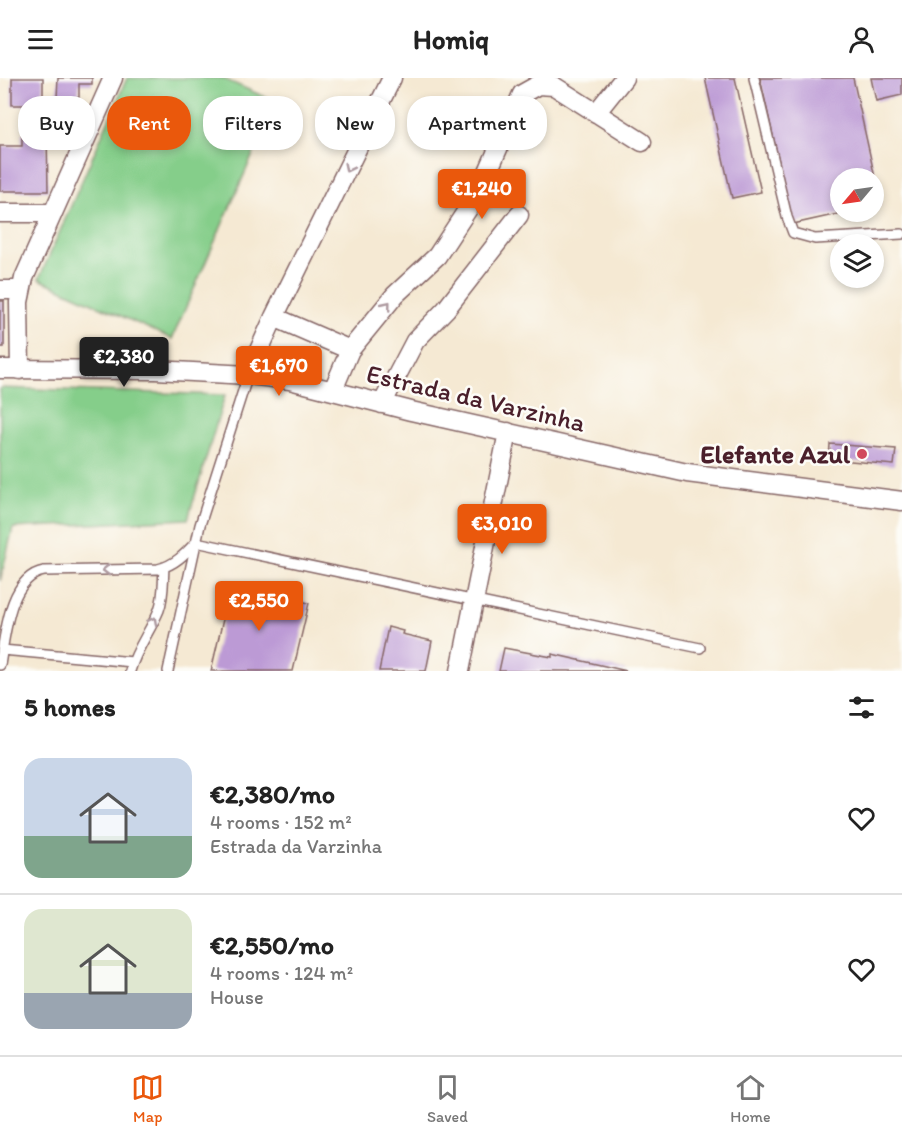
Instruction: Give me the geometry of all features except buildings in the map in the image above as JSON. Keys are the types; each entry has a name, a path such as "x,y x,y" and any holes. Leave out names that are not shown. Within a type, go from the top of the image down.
{"street":[{"path":"20,370 20,290 52,213 114,78"},
{"path":"248,375 392,78"},
{"path":"596,113 624,78"},
{"path":"333,390 350,350 395,295 437,256 479,192 522,93 538,85 554,86 642,142"},
{"path":"0,213 52,213"},
{"path":"382,404 415,342 452,301 519,215"},
{"path":"0,290 20,290"},
{"path":"274,318 350,350"},
{"name":"Estrada da Varzinha","path":"0,369 156,370 248,375 290,380 382,404 687,474 902,501"},
{"path":"460,671 508,432"}],"lane":[{"path":"754,78 787,217 793,233 815,239 902,234"},
{"path":"168,671 196,542 248,375"},
{"path":"0,666 14,599 23,582 32,574 44,570 164,567 177,561 196,542"},
{"path":"196,542 700,648"},
{"path":"2,650 132,666 145,634 159,610 164,567"}],"green space":[{"path":"127,78 222,78 262,96 203,96 203,150 255,150 172,339 39,279 107,124 107,150 191,150 191,96 119,96"},
{"path":"0,388 225,395 188,519 13,528 0,581"}],"place":[{"name":"Elefante Azul","path":"862,454"}]}
